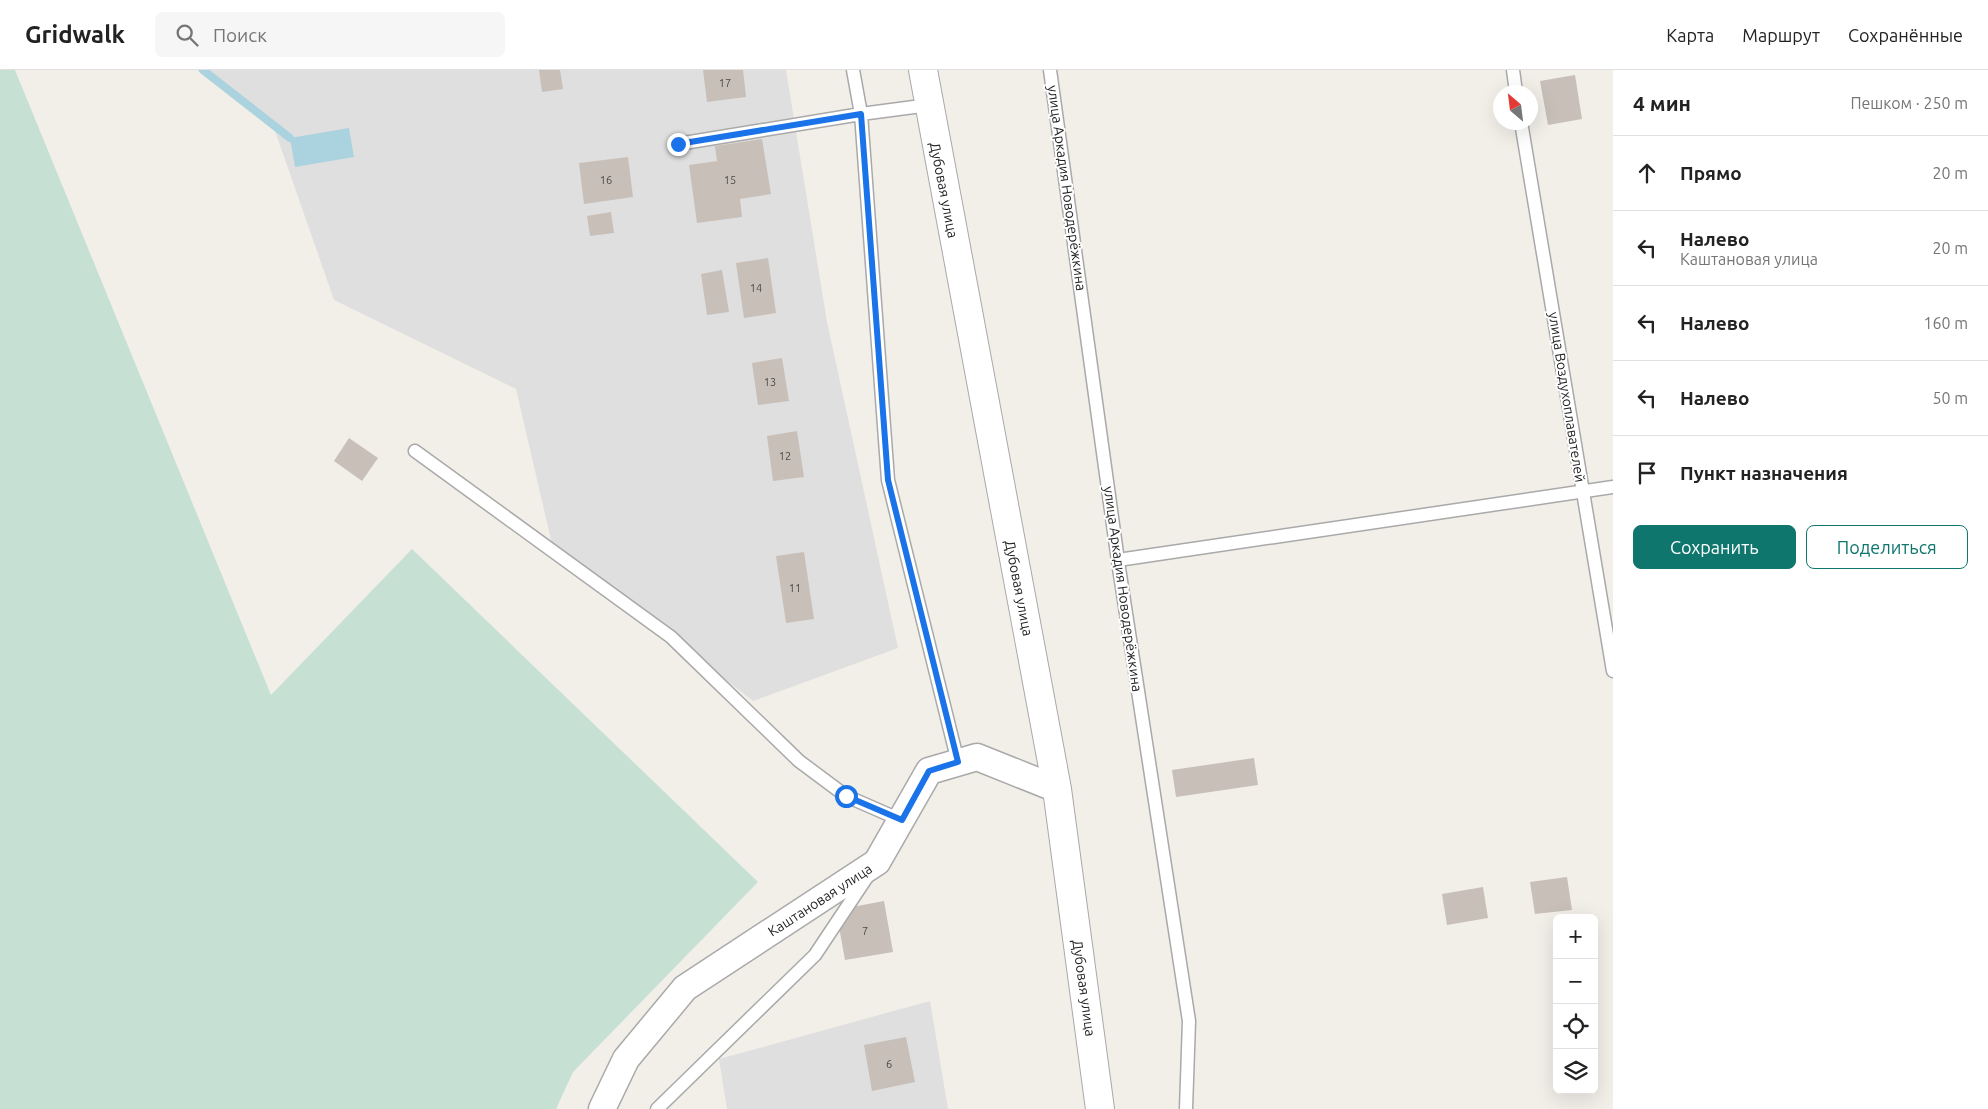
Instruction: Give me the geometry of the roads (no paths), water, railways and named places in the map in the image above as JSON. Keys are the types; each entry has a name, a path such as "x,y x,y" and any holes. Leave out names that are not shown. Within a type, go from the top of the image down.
{"street":[{"name":"Дубовая улица","path":"923,70 1057,789 1100,1109"},
{"name":"Каштановая улица","path":"602,1109 626,1059 685,988 877,862 929,771 977,757 1057,789"}],"lane":[{"path":"853,70 861,114 888,480 958,762"},
{"name":"улица Аркадия Новодерёжкина","path":"1050,70 1118,560 1189,1021 1186,1109"},
{"path":"1513,70 1515,85"},
{"path":"678,144 928,105"},
{"name":"улица Воздухоплавателей","path":"1523,130 1613,671"},
{"path":"414,451 672,637 800,761 846,796 902,820"},
{"path":"1118,560 1613,487"},
{"path":"657,1109 815,955 877,862"}],"water":[{"path":"349,128 354,157 295,167 290,138"}],"waterway":[{"path":"203,70 290,138"}]}
